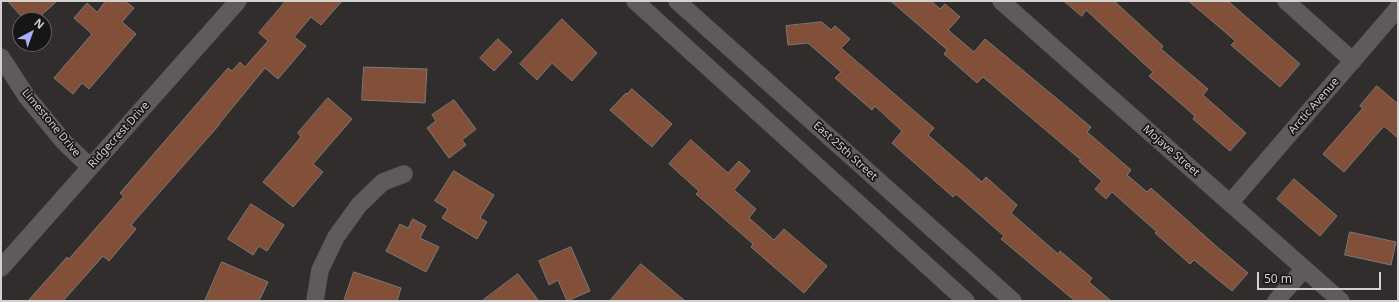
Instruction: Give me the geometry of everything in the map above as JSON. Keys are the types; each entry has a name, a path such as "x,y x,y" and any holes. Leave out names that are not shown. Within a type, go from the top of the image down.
{"street":[{"name":"Ridgecrest Drive","path":"1,268 238,1"},
{"path":"635,1 966,301"},
{"name":"East 25th Street","path":"677,1 1014,301"},
{"name":"Mojave Street","path":"1001,1 1341,301"},
{"path":"1286,1 1353,60"},
{"name":"Arctic Avenue","path":"1230,203 1398,8"},
{"name":"Limestone Drive","path":"1,57 27,97 64,142 90,167"},
{"path":"315,301 320,270 336,237 359,205 383,182 404,174"},
{"path":"1276,301 1304,269"}],"building":[{"path":"8,1 57,1 45,12 18,12"},
{"path":"106,1 125,1 134,8 122,22 136,34 89,89 82,83 73,94 54,78 92,34 74,18 87,3 97,12"},
{"path":"286,1 342,1 321,25 311,17 294,37 306,46 278,79 265,68 219,125 131,225 136,229 109,261 103,256 63,301 28,301 67,257 69,259 124,196 120,193 228,68 232,71 240,62 245,67 268,41 259,33"},
{"path":"891,1 931,1 940,9 945,4 960,17 948,30 974,52 985,39 1091,127 1087,132 1131,170 1127,175 1147,192 1151,188 1248,273 1232,291 1194,260 1190,264 1112,192 1106,199 1095,189 1102,181 1079,161 1081,160 983,77 977,83 944,54 947,50"},
{"path":"1064,1 1114,1 1163,46 1161,49 1208,89 1203,95 1246,133 1230,151 1193,119 1195,116 1149,76 1153,72 1086,10 1082,16"},
{"path":"1189,1 1228,1 1300,64 1280,87 1231,45 1235,41"},
{"path":"562,19 597,53 572,81 552,63 537,80 520,64"},
{"path":"822,22 831,30 835,26 850,39 841,48 934,128 928,135 982,182 986,177 1017,205 1011,213 1058,254 1060,251 1092,278 1089,282 1111,301 1075,301 1001,239 1004,236 956,194 953,197 892,143 902,131 875,106 872,110 835,78 841,72 808,43 788,45 786,26"},
{"path":"498,39 512,52 494,71 480,58"},
{"path":"364,67 427,69 425,103 362,100"},
{"path":"1377,86 1398,104 1398,138 1384,126 1344,172 1323,154 1363,108 1360,106"},
{"path":"632,89 672,124 652,147 610,110 626,93 627,94"},
{"path":"328,98 352,119 313,164 323,172 293,207 263,182 301,137 298,133"},
{"path":"454,100 476,129 462,140 466,145 449,158 427,128 436,121 432,115"},
{"path":"691,140 728,173 739,161 750,171 734,190 756,209 749,218 774,240 784,229 827,266 804,293 751,247 753,244 696,194 699,191 669,164"},
{"path":"454,171 494,195 480,218 487,222 477,239 442,218 448,209 435,201"},
{"path":"1294,179 1337,216 1320,236 1277,199"},
{"path":"251,204 284,225 267,251 259,246 253,255 228,239"},
{"path":"413,219 426,226 420,238 439,247 426,272 386,251 400,224 408,228"},
{"path":"1350,232 1396,242 1391,265 1345,255"},
{"path":"571,247 590,291 567,301 558,280 549,285 539,261"},
{"path":"222,262 268,282 259,301 205,301"},
{"path":"641,264 685,301 610,301"},
{"path":"354,272 401,288 397,301 344,301"},
{"path":"518,274 539,301 482,301"}]}
